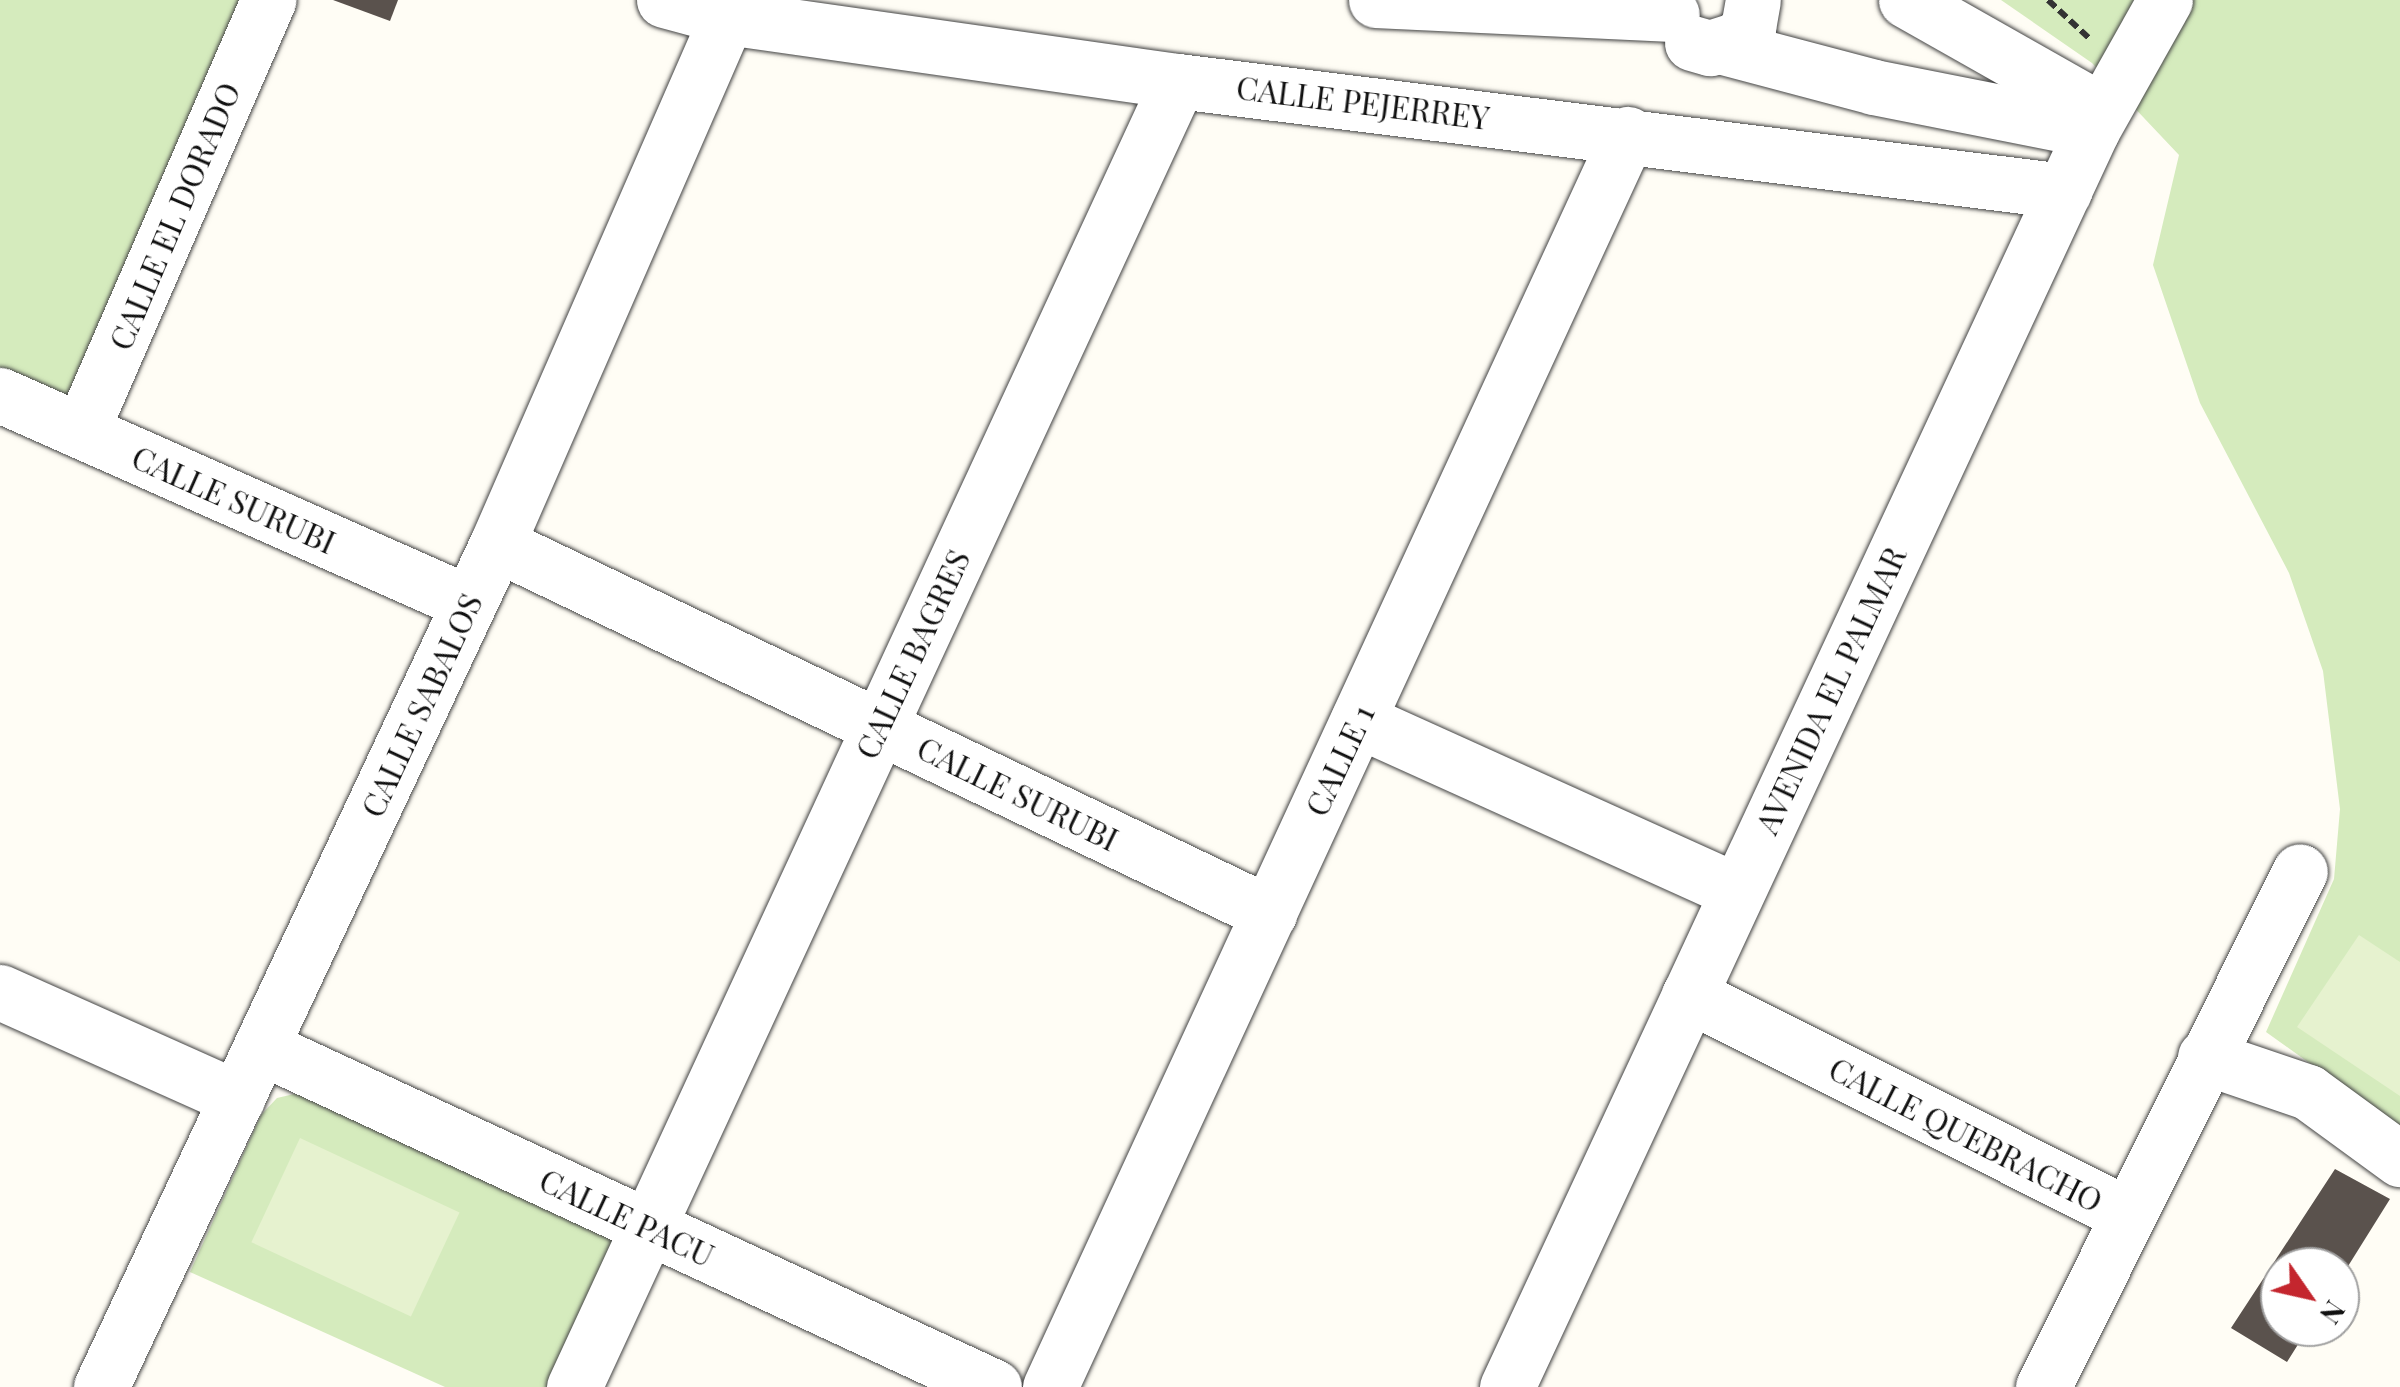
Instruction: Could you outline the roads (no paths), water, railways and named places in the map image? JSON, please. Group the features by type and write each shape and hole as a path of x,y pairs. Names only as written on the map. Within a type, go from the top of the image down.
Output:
{"street":[{"name":"CALLE EL DORADO","path":"80,431 268,0"},
{"name":"CALLE PEJERREY","path":"664,0 727,17 1178,81 2064,191"},
{"path":"1376,0 1672,7 1676,27 1696,45 1723,47 1874,87 2106,103"},
{"path":"1723,47 1748,28 1753,0"},
{"path":"1906,0 2106,103"},
{"name":"AVENIDA EL PALMAR","path":"1507,1387 2064,191 2106,103 2165,0"},
{"name":"CALLE SABALOS","path":"101,1387 497,544 727,17"},
{"name":"CALLE BAGRES","path":"574,1387 1178,81"},
{"name":"CALLE 1","path":"1050,1387 1628,134"},
{"name":"CALLE SURUBI","path":"0,395 469,604"},
{"name":"CALLE SURUBI","path":"497,544 1269,913"},
{"path":"1358,720 1736,890"},
{"path":"2125,1213 2300,870"},
{"path":"0,992 237,1098"},
{"name":"CALLE QUEBRACHO","path":"1689,995 2125,1213 2043,1387"},
{"name":"CALLE PACU","path":"261,1047 994,1387"},
{"path":"2205,1057 2308,1092 2400,1159"}]}
